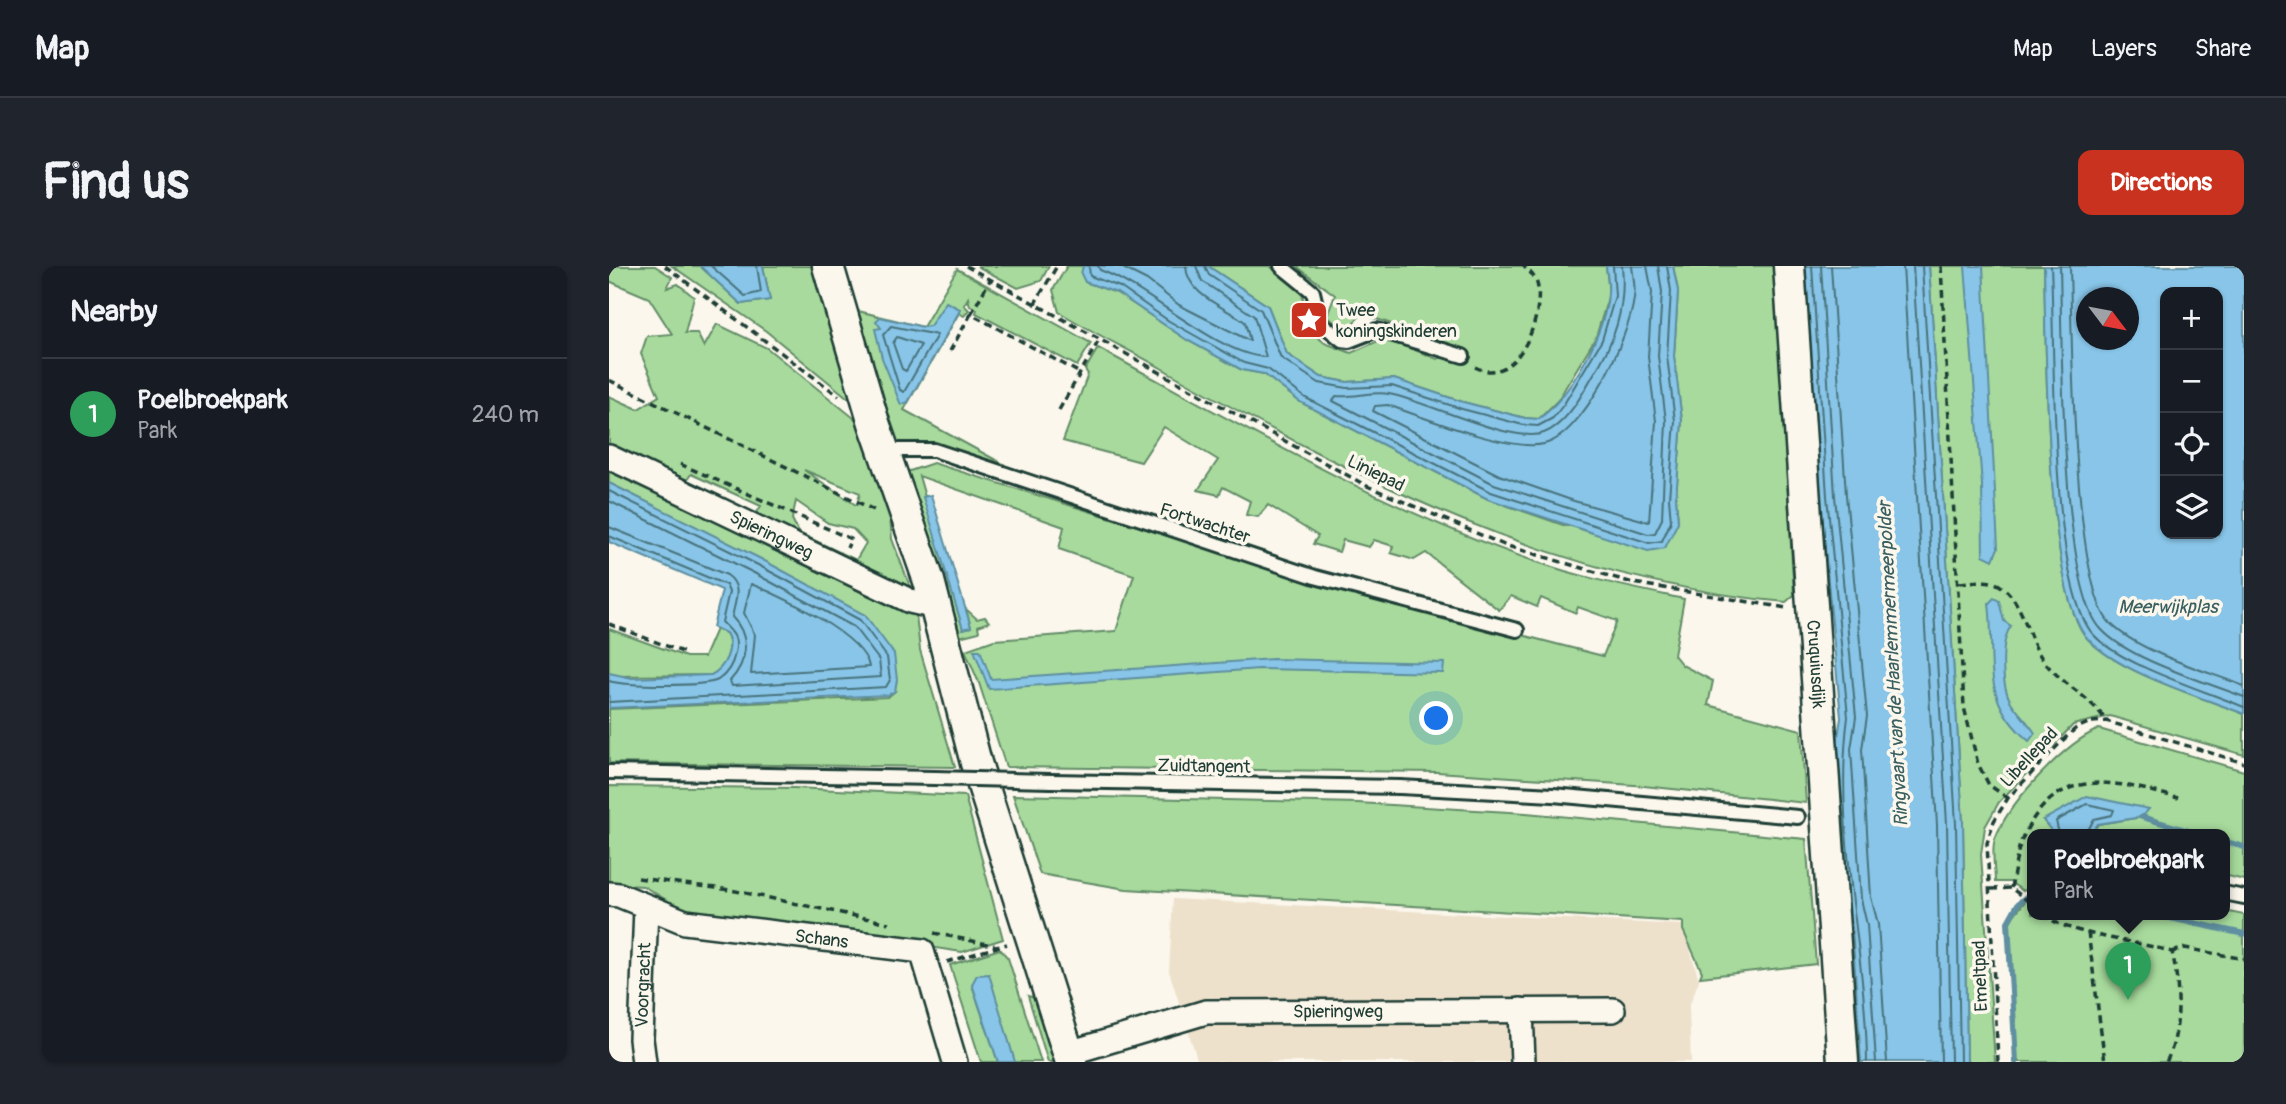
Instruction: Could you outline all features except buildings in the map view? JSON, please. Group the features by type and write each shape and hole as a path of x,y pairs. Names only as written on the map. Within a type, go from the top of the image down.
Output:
{"street":[{"name":"Spieringweg","path":"828,266 884,450 912,528 936,607 976,763 1070,1058 1206,1012 1613,1010"},
{"name":"Cruquiusdijk","path":"1789,266 1810,608 1843,1062"},
{"name":"Spieringweg","path":"609,457 910,601 936,607"},
{"name":"Schans","path":"609,894 685,922 922,951 927,968"},
{"name":"Voorgracht","path":"644,1062 641,1039 646,907"},
{"path":"927,968 955,1062"},
{"path":"1521,1010 1523,1062"}],"lane":[{"path":"1281,266 1313,292 1320,322 1342,340 1349,341 1377,330 1463,356"},
{"name":"Fortwachter","path":"884,450 934,450 1315,577 1517,631"},
{"name":"Zuidtangent","path":"609,772 1400,788 1553,795 1798,817"}],"path":[{"path":"665,266 845,400"},
{"name":"Liniepad","path":"966,266 1098,341 1367,486 1504,545 1633,583 1772,606 1810,608"},
{"path":"1034,305 1057,266"},
{"path":"1463,356 1473,366 1489,372 1503,368 1522,352 1535,316 1538,287 1534,277 1523,266"},
{"path":"1941,266 1960,583 1964,707 1978,764 1989,785 2008,798"},
{"path":"950,351 990,280"},
{"path":"971,314 1080,373"},
{"path":"1059,410 1098,341"},
{"path":"609,380 912,528"},
{"path":"680,464 851,539 840,566"},
{"path":"1960,583 1986,582 2000,585 2011,596 2049,668 2064,684 2099,709 2106,721 2244,763"},
{"path":"609,624 685,653"},
{"name":"Libellepad","path":"1990,889 1987,843 2008,798 2074,729 2090,722 2106,721"},
{"path":"2028,829 2041,808 2080,782 2122,783 2178,798"},
{"path":"2011,888 2023,837 2027,831"},
{"path":"635,878 731,890 896,925"},
{"path":"1990,889 2011,888 2027,900"},
{"name":"Emeltpad","path":"1990,889 1998,1062"},
{"path":"2050,920 2172,953 2185,947 2244,959"},
{"path":"927,968 997,946 932,932"},
{"path":"2088,932 2105,1062"},
{"path":"2166,1062 2173,1049 2177,1031 2172,953"}],"shaded area":[{"path":"1173,899 1683,925 1699,980 1689,1007 1691,1062 1198,1062 1169,971"}],"green space":[{"path":"609,266 655,266 672,277 667,288 678,284 694,297 685,333 697,333 704,347 717,324 767,348 859,422 889,506 892,539 914,597 920,650 955,767 609,763 609,709 888,697 895,691 653,505 609,483 609,396 638,409 659,396 641,354 647,336 672,334 649,298 609,281","holes":["804,470 860,493 857,505 856,505","691,474 761,506 748,527 677,495","796,501 828,523 853,529 866,543 856,560 799,533 792,519"]},
{"path":"672,266 700,266 741,304 770,300 763,266 815,266 853,402 766,331"},
{"path":"977,266 1049,266 1041,281 1018,288"},
{"path":"1067,266 1083,266 1085,282 1117,293 1187,340 1242,370 1264,374 1300,402 1488,499 1566,526 1678,521 1676,498 1682,421 1674,356 1678,291 1673,266 1774,266 1794,595 1786,602 1701,591 1619,573 1539,549 1461,520 1385,486 1310,449 1059,312 1053,290"},
{"path":"1208,266 1270,266 1302,293 1307,321 1314,334 1325,343 1351,353 1385,338 1437,359 1465,349 1362,314 1347,329 1339,327 1327,316 1335,295 1296,266 1606,266 1609,294 1596,337 1558,400 1539,419 1463,402 1394,379 1347,382 1321,377 1287,354 1268,306"},
{"path":"1929,266 2044,266 2047,403 2055,518 2073,611 2087,638 2119,662 2139,673 2244,714 2244,755 2110,716 2073,725 1999,802 1985,827 1981,854 1995,1062 1967,1062 1963,823"},
{"path":"957,269 1091,343 1077,366 976,313 977,309 970,306 968,298 964,305 969,310 964,316 959,313 904,410 1005,465 934,442 890,442 854,310 923,327"},
{"path":"1098,348 1366,491 1477,540 1552,567 1684,599 1674,655 1682,665 1713,681 1708,705 1801,730 1806,803 1634,785 1437,772 1006,767 979,683 965,650 994,640 1116,631 1134,575 1059,549 1064,527 919,476 963,629 971,627 966,609 977,619 985,617 989,622 978,626 979,632 955,638 907,472 933,463 1331,586 1603,656 1617,621 1578,607 1576,613 1541,598 1537,607 1511,596 1499,610 1426,553 1414,560 1391,553 1393,546 1374,540 1369,547 1343,540 1339,552 1313,544 1318,536 1268,505 1258,517 1246,515 1250,501 1223,487 1219,495 1198,490 1218,460 1164,427 1141,462 1063,441 1088,374 1085,370"},
{"path":"609,629 686,657 704,657 716,629 726,633 729,650 725,662 712,675 616,676 609,673"},
{"path":"2099,729 2244,771 2244,880 2230,876 2230,829 2094,829 2098,824 2142,817 2043,820 2050,829 2027,829 2027,889 2023,891 2010,882 1995,882 1994,844 2002,825 2039,776 2085,736"},
{"path":"609,786 794,788 965,796 1003,939 962,952 683,910 643,886 609,884"},
{"path":"1013,795 1358,803 1526,813 1806,839 1816,964 1700,977 1702,972 1683,930 1683,922 1126,889 1040,874"},
{"path":"2027,899 2027,920 2230,920 2230,912 2244,915 2244,1062 2016,1062 2008,922"},
{"path":"1000,949 1008,958 1041,1062 1015,1062 972,985 998,1062 981,1062 950,965"},
{"path":"1028,996 1038,999 1060,1062 1048,1062"}],"water":[{"path":"700,266 763,266 770,300 741,304"},
{"path":"1083,266 1208,266 1268,306 1287,354 1321,377 1347,382 1394,379 1463,402 1538,419 1550,410 1574,380 1594,344 1606,308 1606,266 1673,266 1678,291 1674,356 1682,421 1676,498 1678,522 1665,548 1648,551 1488,499 1300,402 1264,374 1242,370 1187,340 1117,293 1085,282 1081,274"},
{"name":"Ringvaart van de Haarlemmermeerpolder","path":"1805,266 1929,266 1963,823 1967,1062 1861,1062 1852,927 1845,902 1836,748 1841,718 1820,497"},
{"path":"1965,266 1983,266 1998,548 1993,560 1983,555 1982,485"},
{"name":"Meerwijkplas","path":"2044,266 2244,266 2244,714 2139,673 2101,651 2087,638 2073,611 2063,570 2055,519 2047,403"},
{"path":"946,302 960,309 959,312 908,402 901,405 882,358 875,329 881,328 876,321 880,317 923,327 930,326"},
{"path":"609,483 761,559 865,615 894,654 897,680 895,691 888,695 609,708 609,673 632,678 711,675 721,667 727,657 729,639 726,633 713,627 722,590 609,542"},
{"path":"931,495 971,627 963,629 923,497"},
{"path":"1994,598 1999,601 2004,621 2011,626 2005,642 2005,685 2011,702 2035,733 2029,741 2013,725 1996,694 1989,603"},
{"path":"974,650 980,650 991,679 1273,659 1444,663 1443,673 1259,669 989,689"},
{"path":"2087,796 2149,809 2142,817 2098,824 2094,829 2050,829 2043,820"},
{"path":"989,974 1015,1062 998,1062 972,984 977,975"}],"waterway":[{"path":"2142,817 2182,829"},
{"path":"2230,843 2244,847"},
{"path":"2016,1062 2008,922 2018,904 2027,896"},
{"path":"2180,920 2244,934"}],"place":[{"name":"Twee koningskinderen","path":"1309,320"},
{"name":"Poelbroekpark","path":"2128,1000"}]}
